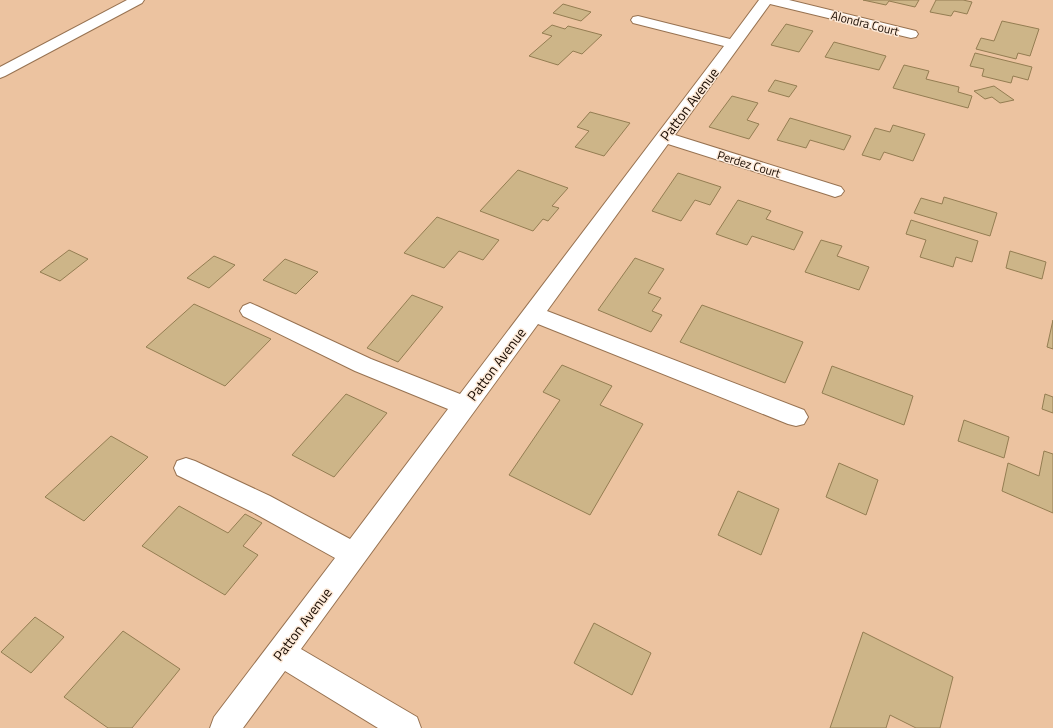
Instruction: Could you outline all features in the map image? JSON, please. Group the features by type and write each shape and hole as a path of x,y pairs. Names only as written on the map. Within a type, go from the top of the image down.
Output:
{"street":[{"path":"0,72 137,0"},
{"name":"Patton Avenue","path":"225,728 766,0"},
{"name":"Alondra Court","path":"772,0 911,34"},
{"path":"638,20 733,44"},
{"name":"Perdez Court","path":"664,137 835,190"},
{"path":"250,311 363,365 465,406"},
{"path":"534,314 796,417"},
{"path":"186,468 261,504 354,555"},
{"path":"281,653 406,728"}],"building":[{"path":"863,0 919,0 915,7 889,1 886,5"},
{"path":"936,0 963,0 972,2 967,14 954,11 951,16 930,12"},
{"path":"563,4 591,12 581,21 553,13"},
{"path":"1002,21 1039,29 1030,56 1018,53 1016,59 976,49 981,38 994,41"},
{"path":"786,24 813,31 799,52 771,45"},
{"path":"552,25 565,29 568,26 602,35 582,54 573,51 558,65 529,56 552,36 542,33"},
{"path":"834,42 886,56 879,70 825,57"},
{"path":"975,53 1032,67 1028,80 1013,76 1011,83 982,76 984,69 970,66"},
{"path":"904,65 929,71 926,79 959,87 958,92 972,96 968,108 893,88"},
{"path":"775,80 797,86 789,97 768,91"},
{"path":"994,86 1014,100 1000,103 992,97 985,99 974,91"},
{"path":"732,96 758,103 747,120 759,124 749,139 709,127"},
{"path":"590,112 630,123 604,156 575,147 589,131 577,127"},
{"path":"790,118 851,136 844,150 810,140 806,148 777,140"},
{"path":"893,125 925,134 913,161 884,152 880,160 862,155 875,128 890,132"},
{"path":"518,170 568,188 552,206 559,208 548,221 543,219 533,231 480,211"},
{"path":"678,173 721,187 710,205 695,200 681,221 652,211"},
{"path":"944,197 997,213 990,236 914,213 921,198 942,204"},
{"path":"738,200 771,211 766,219 803,232 794,250 752,236 747,245 716,234"},
{"path":"437,217 499,240 483,260 459,251 444,268 404,253"},
{"path":"911,220 978,241 972,262 956,257 953,267 920,257 926,240 906,234"},
{"path":"821,240 842,246 837,256 869,267 859,290 805,272"},
{"path":"69,250 88,259 60,281 40,272"},
{"path":"1010,251 1046,262 1042,279 1006,268"},
{"path":"214,256 235,265 209,288 187,278"},
{"path":"635,258 664,269 648,293 661,298 652,311 662,315 651,332 598,310"},
{"path":"285,259 318,272 296,294 263,280"},
{"path":"412,295 443,307 398,362 367,348"},
{"path":"194,304 271,339 225,386 146,347"},
{"path":"702,305 803,342 785,383 680,342"},
{"path":"1053,320 1053,349 1047,347"},
{"path":"562,365 612,386 600,405 643,424 590,515 509,475 560,400 543,392"},
{"path":"832,366 913,396 904,425 822,393"},
{"path":"346,394 387,413 334,477 292,455"},
{"path":"1045,394 1053,397 1053,413 1042,409"},
{"path":"964,420 1009,437 1004,458 958,441"},
{"path":"111,436 148,457 84,521 45,497"},
{"path":"1044,451 1053,454 1053,513 1002,491 1008,463 1039,476"},
{"path":"839,463 878,480 866,515 826,497"},
{"path":"738,491 779,509 761,555 718,535"},
{"path":"179,506 228,533 245,514 262,523 243,546 258,555 225,595 142,546"},
{"path":"35,617 64,637 31,673 1,652"},
{"path":"594,623 651,653 632,695 574,663"},
{"path":"123,631 180,669 132,728 108,728 64,697"},
{"path":"863,632 953,677 940,728 916,728 890,715 886,728 830,728"}]}
